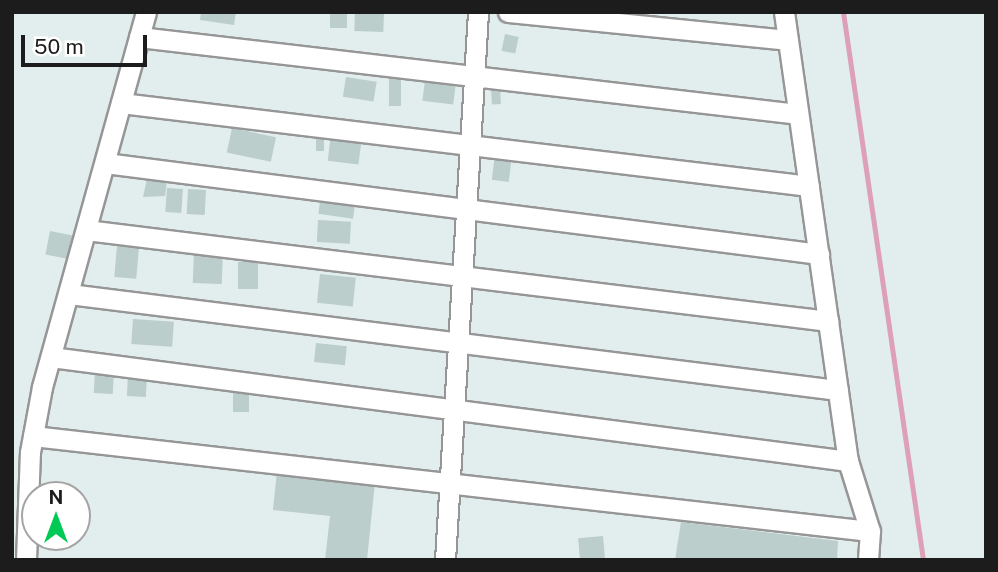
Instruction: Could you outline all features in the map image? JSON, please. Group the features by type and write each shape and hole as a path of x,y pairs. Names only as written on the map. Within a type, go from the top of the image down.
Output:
{"street":[{"path":"26,560 33,436 51,357 146,12"},
{"path":"444,560 461,278 462,210 470,148 478,12"},
{"path":"508,12 788,40"},
{"path":"784,12 848,461 870,531 868,560"},
{"path":"139,37 475,79 798,114"},
{"path":"121,103 470,148 809,186"},
{"path":"104,163 819,254"},
{"path":"86,230 828,321"},
{"path":"69,294 455,346 838,390"},
{"path":"51,357 848,461"},
{"path":"33,436 870,531"}],"building":[{"path":"201,12 236,12 234,25 200,20"},
{"path":"330,12 347,12 347,28 330,28"},
{"path":"355,12 384,13 383,32 354,31"},
{"path":"505,34 519,37 515,54 501,51"},
{"path":"389,76 401,76 401,106 389,106"},
{"path":"346,77 377,82 373,102 343,97"},
{"path":"425,80 456,84 453,105 422,101"},
{"path":"491,87 500,87 501,104 492,104"},
{"path":"232,128 276,137 271,162 227,152"},
{"path":"331,134 362,138 358,165 328,161"},
{"path":"316,135 324,135 324,151 316,151"},
{"path":"495,154 512,156 509,182 492,180"},
{"path":"147,179 167,181 165,196 143,197"},
{"path":"167,188 183,189 181,213 165,212"},
{"path":"188,189 206,190 205,215 187,214"},
{"path":"321,195 356,200 353,219 318,214"},
{"path":"318,220 351,222 350,244 317,242"},
{"path":"50,231 76,236 71,260 45,255"},
{"path":"117,246 139,248 136,279 114,277"},
{"path":"194,249 223,250 222,284 193,283"},
{"path":"238,262 258,262 258,289 238,289"},
{"path":"320,274 356,278 353,307 317,303"},
{"path":"133,319 174,322 172,347 131,344"},
{"path":"316,343 347,346 345,365 314,362"},
{"path":"95,370 114,371 113,394 94,393"},
{"path":"128,374 147,375 146,397 127,396"},
{"path":"233,385 249,385 249,412 233,412"},
{"path":"277,471 375,482 367,560 325,560 330,516 273,510"},
{"path":"681,522 838,541 837,560 675,560"},
{"path":"603,536 605,560 580,560 578,538"}],"waterway":[{"path":"843,12 923,560"}]}
